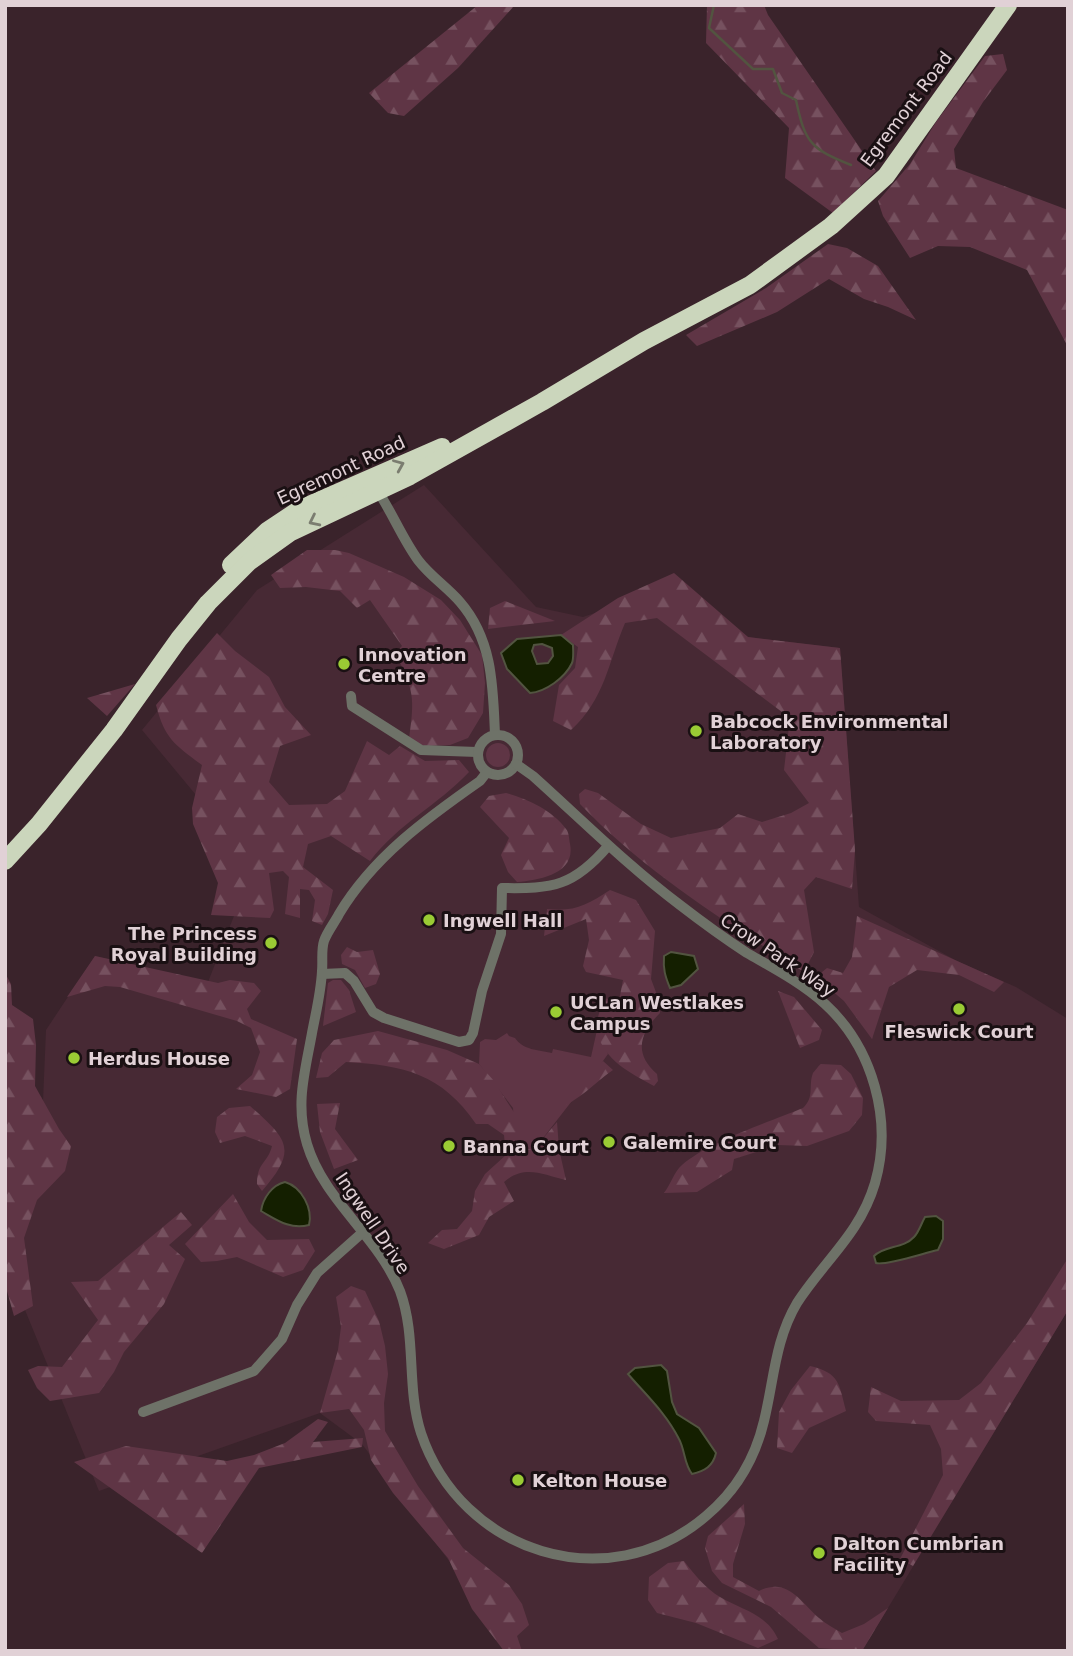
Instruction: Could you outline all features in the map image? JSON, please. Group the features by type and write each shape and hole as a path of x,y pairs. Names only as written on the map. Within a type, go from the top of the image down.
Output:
{"highway":[{"name":"Egremont Road","path":"5,861 39,824 114,730 204,597 237,557 267,531 300,509 373,485 505,421 644,341 750,285 831,226 886,176 1008,5"}],"street":[{"path":"373,485 419,562 458,600 480,634 491,672 495,735"},
{"path":"351,696 352,706 421,750 477,752"},
{"path":"495,735 507,737 515,746 516,764 503,774 495,775 481,766 477,752 484,740 495,735"},
{"name":"Crow Park Way","path":"516,764 551,792 608,846 687,911 824,1003 855,1040 867,1065 877,1096 882,1136 875,1184 855,1229 805,1292 787,1323 776,1357 763,1425 747,1468"},
{"name":"Ingwell Drive","path":"487,772 405,836 350,897 323,943 322,974 299,1104 307,1145 326,1186 389,1269 405,1306 411,1338 417,1417 428,1450 452,1492 494,1530 523,1545 554,1555 594,1558 630,1554 659,1545 693,1527 723,1499 747,1468"},
{"path":"322,974 345,973 354,981 373,1012 384,1018 459,1042 469,1040 501,933 502,888 543,888 571,880 591,866 608,846"},
{"path":"143,1412 254,1371 282,1339 297,1305 317,1273 363,1232"}],"shaded area":[{"path":"424,485 536,607 583,617 679,584 748,637 840,648 859,907 957,961 1016,987 1068,1019 1068,1310 862,1651 516,1651 362,1444 320,1413 99,1491 5,1261 42,1125 46,1030 95,956 208,982 254,865 142,730 257,590"},
{"path":"561,635 573,645 572,663 565,674 554,683 530,693 507,669 501,653 517,639","holes":["542,644 552,648 553,656 548,663 537,664 532,651 534,645"]},
{"path":"671,952 694,956 698,969 681,985 670,988 664,956"},
{"path":"285,1182 305,1199 309,1225 290,1225 261,1211 269,1193"},
{"path":"936,1216 943,1221 943,1239 938,1250 896,1261 876,1263 874,1256 910,1241 925,1217"},
{"path":"661,1365 667,1371 672,1402 677,1414 699,1428 716,1453 711,1465 697,1473 692,1474 689,1470 681,1443 668,1421 628,1374 635,1368"}],"green space":[{"path":"478,5 515,5 458,68 404,116 388,113 369,93"},
{"path":"707,5 764,5 768,15 876,171 833,213 785,178 789,128 706,43"},
{"path":"1003,54 1007,70 983,102 954,149 956,168 1068,210 1068,347 1027,270 970,247 938,246 910,258 883,216 878,201 910,164 936,122 985,56"},
{"path":"828,244 847,248 878,266 916,320 864,299 829,279 777,312 697,346 686,335 766,288"},
{"path":"307,550 349,553 404,577 441,600 460,620 482,655 485,683 483,713 468,738 450,745 424,746 409,739 411,694 395,653 402,646 370,600 357,608 340,591 306,587 280,588 271,575"},
{"path":"674,573 748,637 840,648 855,850 852,889 816,877 804,890 814,952 804,972 715,915 658,873 580,804 579,794 585,789 598,793 641,824 671,838 720,828 738,814 762,822 791,813 809,803 784,770 790,718 657,618 625,623 599,693 571,730 553,721 559,685 575,668 578,647 561,635 618,598"},
{"path":"505,601 555,621 488,629 490,608"},
{"path":"217,633 235,651 269,677 285,707 311,735 280,746 269,782 289,805 327,804 345,791 367,741 389,755 400,746 425,761 459,760 469,772 405,825 370,861 331,836 308,844 303,867 333,890 328,914 322,925 312,921 315,900 309,890 300,889 300,918 285,914 289,877 283,871 269,873 274,910 270,918 211,915 218,883 193,824 192,808 202,765 172,740 163,726 156,705"},
{"path":"135,684 107,716 87,698"},
{"path":"498,743 509,750 510,755 503,766 498,767 487,760 486,755 493,744"},
{"path":"506,793 546,811 567,830 570,854 562,869 545,877 517,882 508,872 501,855 509,838 480,807 489,796"},
{"path":"610,890 636,900 655,931 651,979 660,1013 648,1028 642,1043 645,1058 657,1074 658,1081 654,1086 619,1065 600,1042 597,1024 603,998 619,1001 623,980 586,972 583,966 589,940 586,919 544,936 547,909 580,906"},
{"path":"857,916 1004,982 994,992 959,975 917,970 889,987 872,1039 844,1001 816,977 827,968 843,973 852,957"},
{"path":"347,947 357,952 373,950 380,974 376,984 365,988 355,970 342,964 341,955"},
{"path":"95,956 218,983 230,980 254,983 261,991 247,1009 251,1019 297,1039 290,1089 276,1097 236,1089 252,1075 260,1052 251,1028 237,1021 120,987 105,986 67,997"},
{"path":"5,973 11,984 12,1005 33,1019 36,1045 35,1086 71,1146 65,1171 37,1200 24,1238 33,1306 14,1316 5,1284"},
{"path":"341,980 349,990 356,1012 323,1026 328,983"},
{"path":"778,991 794,997 822,1030 819,1040 800,1048"},
{"path":"597,1030 608,1054 533,1151 515,1145 513,1108 479,1064 480,1042 485,1039 496,1040 507,1033 531,1049 552,1053 553,1049 591,1057"},
{"path":"378,1031 447,1050 479,1064 494,1081 515,1114 520,1135 515,1146 533,1150 557,1122 559,1149 566,1180 534,1172 519,1173 504,1182 514,1201 489,1217 479,1235 444,1249 428,1243 442,1230 457,1229 472,1211 475,1191 485,1174 506,1155 504,1135 488,1124 476,1124 450,1094 420,1075 404,1070 346,1062 328,1077 316,1078 322,1053 334,1040"},
{"path":"603,1061 613,1070 579,1097 557,1109 552,1087 580,1080"},
{"path":"821,1064 841,1065 851,1074 863,1098 862,1115 849,1131 807,1146 778,1145 734,1159 732,1170 697,1192 664,1193 679,1168 707,1148 803,1108 809,1100 813,1073"},
{"path":"340,1103 335,1129 358,1160 334,1169 320,1132 317,1104"},
{"path":"250,1106 273,1127 284,1145 281,1165 262,1191 257,1184 257,1177 272,1146 245,1136 220,1143 215,1132 217,1117 229,1108"},
{"path":"233,1194 249,1222 267,1240 309,1239 315,1251 303,1270 283,1277 237,1257 201,1262 185,1244"},
{"path":"181,1212 192,1225 169,1245 185,1259 164,1304 124,1352 99,1393 50,1401 37,1388 28,1370 38,1366 62,1367 98,1320 71,1282 98,1281"},
{"path":"1068,1258 1068,1310 913,1566 900,1559 943,1475 941,1449 930,1425 876,1421 868,1412 871,1387 901,1401 959,1400 981,1383 1027,1323"},
{"path":"351,1286 365,1291 379,1321 385,1346 388,1374 384,1403 385,1431 418,1486 463,1548 509,1585 522,1604 529,1625 517,1636 522,1651 504,1651 472,1609 448,1558 393,1493 371,1460 364,1430 349,1409 320,1413 338,1350 341,1327 336,1297"},
{"path":"810,1366 827,1372 837,1381 846,1411 809,1428 792,1453 777,1448 779,1412 791,1390"},
{"path":"318,1419 328,1422 313,1442 363,1438 362,1447 259,1468 202,1553 74,1462 126,1446 227,1461 254,1455 285,1443"},
{"path":"744,1504 745,1524 733,1564 733,1577 759,1591 777,1587 792,1592 822,1620 842,1633 864,1624 888,1608 862,1651 819,1648 771,1607 722,1583 712,1571 705,1548 708,1536"},
{"path":"684,1561 710,1590 761,1618 778,1639 758,1648 696,1623 657,1613 648,1600 649,1577 668,1563"}],"waterway":[{"path":"714,5 709,28 753,69 773,69 782,93 796,100 803,126 812,143 818,149 851,165"}],"place":[{"name":"Innovation Centre","path":"344,664"},
{"name":"Babcock Environmental Laboratory","path":"696,731"},
{"name":"Ingwell Hall","path":"429,920"},
{"name":"The Princess Royal Building","path":"271,943"},
{"name":"Fleswick Court","path":"959,1009"},
{"name":"UCLan Westlakes Campus","path":"556,1012"},
{"name":"Herdus House","path":"74,1058"},
{"name":"Galemire Court","path":"609,1142"},
{"name":"Banna Court","path":"449,1146"},
{"name":"Kelton House","path":"518,1480"},
{"name":"Dalton Cumbrian Facility","path":"819,1553"}]}
